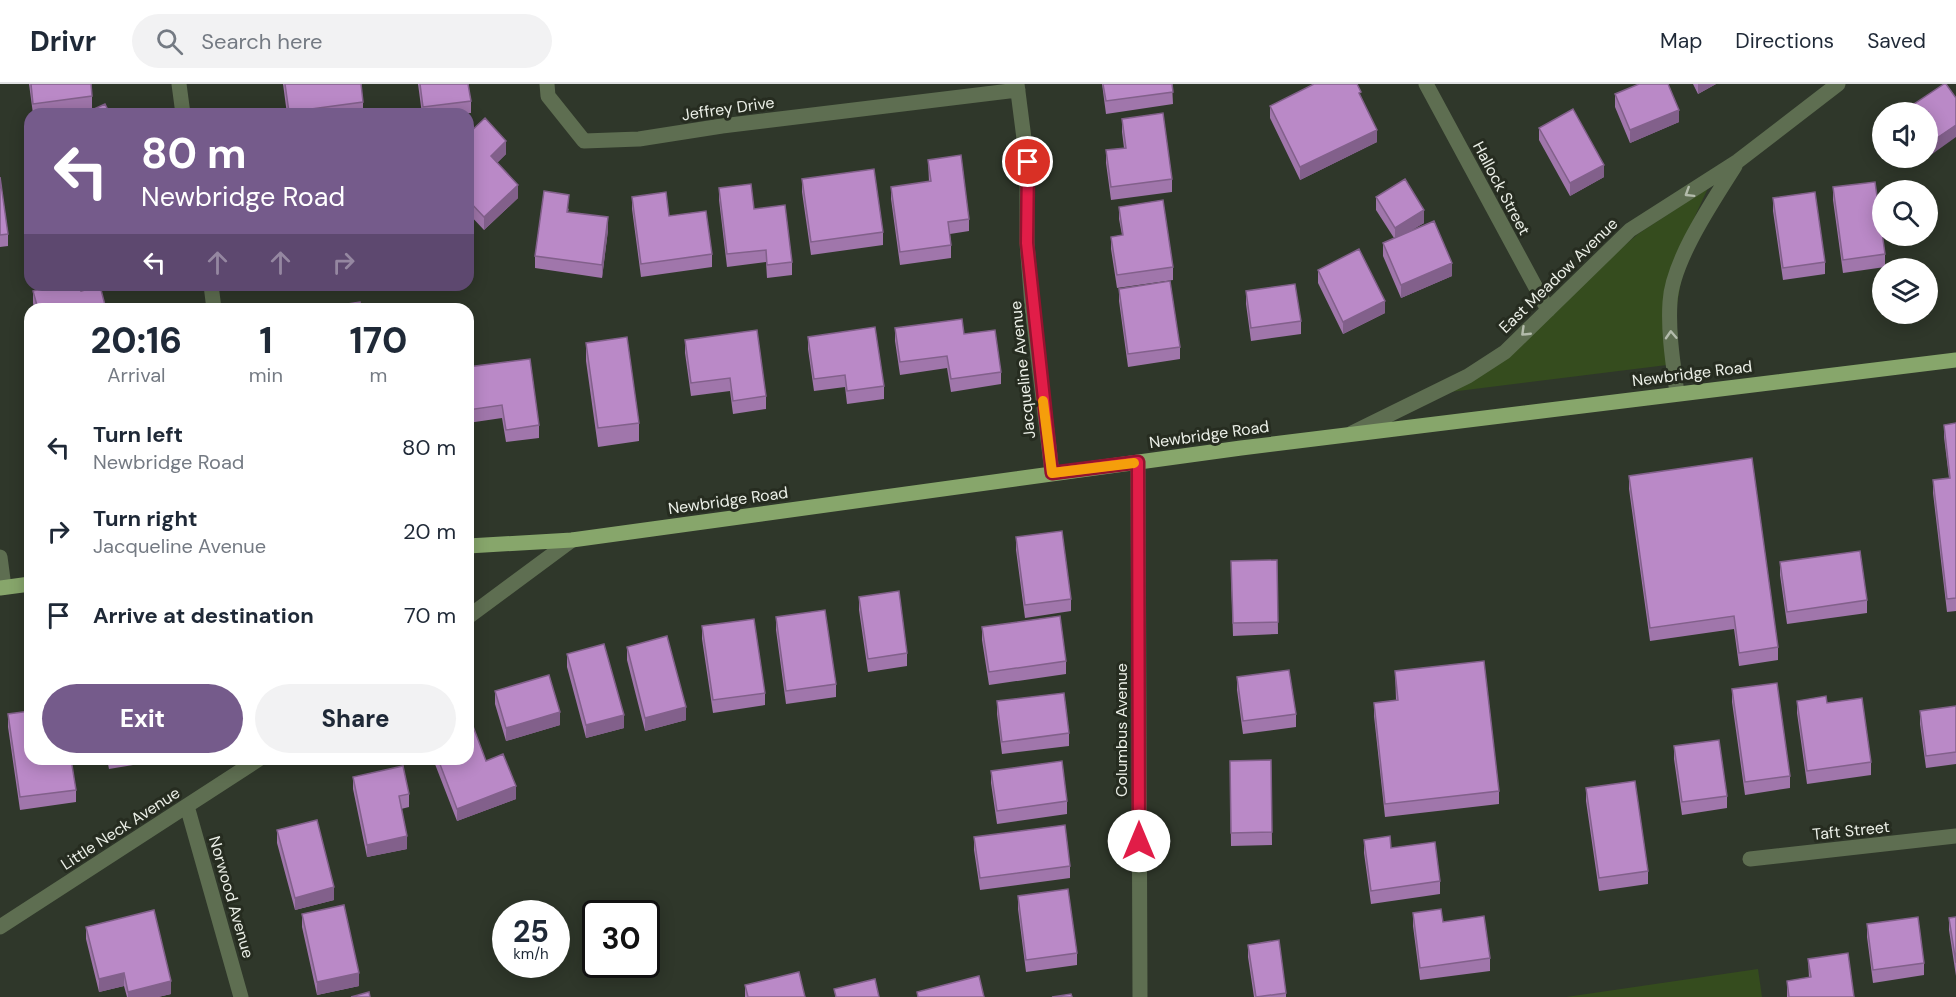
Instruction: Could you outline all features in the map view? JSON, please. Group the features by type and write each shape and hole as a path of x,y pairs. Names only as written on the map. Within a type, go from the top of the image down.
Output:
{"main road":[{"name":"Newbridge Road","path":"474,546 572,540 1052,473 1677,393 1956,360"},
{"path":"2,587 24,585"}],"street":[{"path":"179,84 182,108"},
{"name":"Jeffrey Drive","path":"547,84 548,96 584,141 639,139 1018,87"},
{"name":"Hallock Street","path":"1426,84 1548,310"},
{"name":"East Meadow Avenue","path":"1352,434 1468,376 1505,352 1630,230 1738,161 1838,84"},
{"name":"Jacqueline Avenue","path":"1018,87 1028,162 1027,243 1032,306 1052,473"},
{"path":"1677,393 1670,336 1670,300 1677,271 1706,214 1738,161"},
{"name":"Columbus Avenue","path":"1138,462 1140,997"},
{"path":"474,613 572,540"},
{"path":"0,558 2,587"},
{"name":"Little Neck Avenue","path":"0,927 250,765"},
{"name":"Norwood Avenue","path":"187,806 241,997"},
{"name":"Taft Street","path":"1750,859 1956,836"}],"green space":[{"path":"1708,188 1690,227 1667,365 1450,392 1638,234"},
{"path":"1758,969 1762,997 1566,997"}],"building":[{"path":"31,84 91,84 92,96 33,104"},
{"path":"285,84 361,84 363,102 319,108 288,108"},
{"path":"420,84 468,84 471,101 423,107"},
{"path":"1103,84 1172,84 1173,92 1106,101"},
{"path":"1314,84 1357,84 1377,130 1300,167 1270,106"},
{"path":"1639,84 1668,84 1679,110 1630,130 1615,94"},
{"path":"1946,84 1956,98 1956,125 1938,137 1938,102 1917,102"},
{"path":"1573,109 1604,165 1570,183 1539,128"},
{"path":"1163,113 1172,179 1111,187 1106,150 1126,148 1122,119"},
{"path":"485,118 506,141 491,156 518,185 484,217 474,206 474,128"},
{"path":"961,155 969,219 948,222 951,245 900,252 891,187 931,181 928,160"},
{"path":"874,169 883,232 811,242 802,179"},
{"path":"0,177 8,234 0,235"},
{"path":"1405,179 1424,210 1395,228 1376,197"},
{"path":"1872,182 1872,246 1884,246 1885,254 1843,260 1833,187"},
{"path":"751,184 754,209 785,205 792,262 767,265 766,250 727,254 719,188"},
{"path":"544,191 569,195 567,212 608,217 602,265 535,256"},
{"path":"666,192 669,216 706,211 712,254 641,264 632,197"},
{"path":"1815,192 1825,262 1783,268 1773,198"},
{"path":"1163,200 1173,267 1117,275 1111,237 1123,235 1119,207"},
{"path":"1434,221 1452,263 1401,285 1383,243"},
{"path":"1359,249 1385,301 1343,322 1318,270"},
{"path":"1170,281 1180,347 1128,354 1119,289"},
{"path":"1295,284 1301,321 1251,328 1246,291"},
{"path":"33,291 101,291 104,303 36,303"},
{"path":"962,319 964,334 995,330 1001,372 951,379 947,356 900,362 895,328"},
{"path":"875,327 884,386 847,391 845,375 814,379 808,337"},
{"path":"757,330 766,396 733,401 730,378 691,383 685,340"},
{"path":"627,337 639,423 598,428 586,343"},
{"path":"530,359 539,425 506,430 502,405 474,409 474,366"},
{"path":"1956,423 1956,598 1947,599 1933,480 1950,478 1944,425"},
{"path":"1752,458 1778,647 1739,653 1734,616 1650,628 1629,476"},
{"path":"1062,531 1071,599 1025,605 1016,537"},
{"path":"1860,551 1867,600 1787,612 1780,562"},
{"path":"1277,560 1278,622 1233,623 1231,561"},
{"path":"899,591 907,653 868,659 859,597"},
{"path":"825,610 836,684 786,691 776,617"},
{"path":"1060,616 1066,661 989,672 982,627"},
{"path":"754,619 765,693 713,700 702,626"},
{"path":"667,636 686,707 645,718 627,647"},
{"path":"604,644 624,715 586,725 567,654"},
{"path":"1484,661 1499,791 1385,804 1374,703 1398,700 1395,671"},
{"path":"1289,670 1296,714 1243,721 1237,677"},
{"path":"549,675 560,712 506,728 495,691"},
{"path":"1777,683 1790,776 1745,782 1732,689"},
{"path":"1064,693 1069,733 1002,742 997,701"},
{"path":"1826,696 1827,703 1862,698 1871,762 1807,771 1797,701"},
{"path":"1956,706 1956,752 1926,756 1920,711"},
{"path":"24,712 24,765 72,765 76,790 20,797 8,714"},
{"path":"474,729 486,761 503,754 516,786 457,809 440,765 474,765"},
{"path":"1719,740 1727,796 1682,802 1674,746"},
{"path":"1271,760 1272,832 1231,833 1230,761"},
{"path":"1062,761 1067,801 997,811 991,771"},
{"path":"403,766 409,794 399,796 407,836 367,845 353,777"},
{"path":"1635,781 1648,871 1599,878 1586,788"},
{"path":"317,820 334,887 295,898 277,830"},
{"path":"1065,825 1070,866 980,878 974,837"},
{"path":"1390,836 1391,848 1435,842 1440,881 1371,891 1364,840"},
{"path":"1068,889 1077,953 1026,960 1018,896"},
{"path":"344,905 359,973 317,982 302,914"},
{"path":"1441,909 1443,922 1484,916 1490,958 1420,968 1413,913"},
{"path":"154,910 171,981 128,992 124,973 99,979 86,927"},
{"path":"1918,917 1924,963 1873,970 1867,924"},
{"path":"1956,917 1956,963 1949,918"},
{"path":"1279,940 1286,993 1256,997 1248,945"},
{"path":"1848,953 1854,997 1789,997 1787,981 1811,977 1808,959"},
{"path":"799,972 805,997 748,997 745,985"},
{"path":"979,976 984,997 918,997 917,992"},
{"path":"875,979 879,997 836,997 834,989"},
{"path":"369,992 370,997 351,997"},
{"path":"1071,994 1072,997 1052,997"}],"slow traffic":[{"path":"1043,401 1052,473 1134,463"}],"route":[{"path":"1028,162 1027,243 1032,306 1052,473 1138,462 1139,841"}]}
